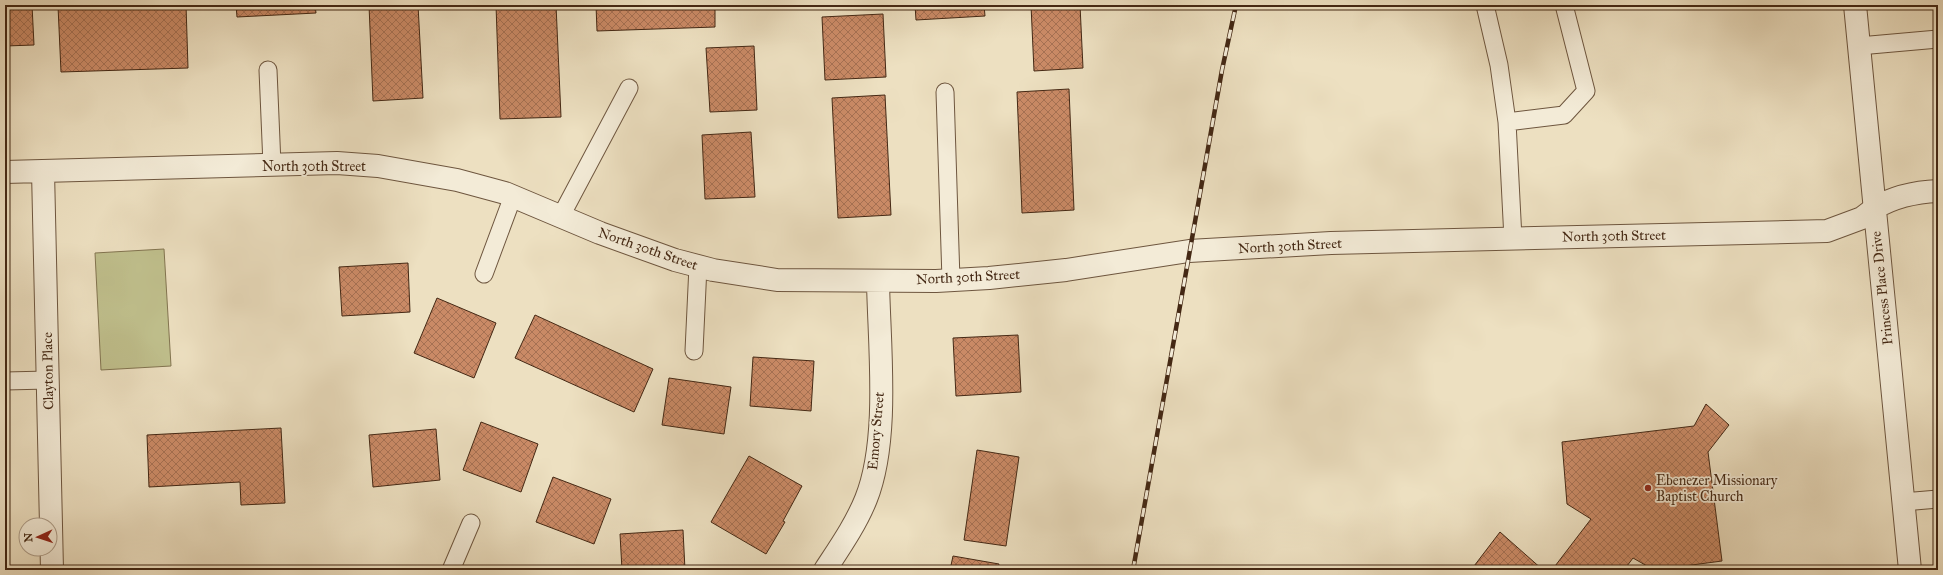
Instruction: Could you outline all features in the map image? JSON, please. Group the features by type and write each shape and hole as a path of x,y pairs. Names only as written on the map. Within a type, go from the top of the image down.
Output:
{"street":[{"name":"Princess Place Drive","path":"1855,5 1910,570"},
{"name":"North 30th Street","path":"5,172 337,163 378,166 457,180 513,196 675,260 698,266 777,280 878,281 989,278 1066,270 1189,251 1331,243 1827,231 1862,218 1888,200 1914,192 1938,191"},
{"name":"Clayton Place","path":"43,171 52,570"},
{"name":"Emory Street","path":"825,570 856,520 866,498 876,467 881,413 878,281"}],"lane":[{"path":"1485,5 1499,65 1507,122 1513,239"},
{"path":"1507,122 1564,115 1586,91 1564,5"},
{"path":"1859,46 1938,39"},
{"path":"268,70 272,165"},
{"path":"561,216 629,88"},
{"path":"944,92 951,280"},
{"path":"484,274 513,196"},
{"path":"694,351 698,266"},
{"path":"5,381 48,380"},
{"path":"1903,502 1938,499"},
{"path":"451,570 471,523"}],"green space":[{"path":"164,249 171,366 101,370 95,253"}],"building":[{"path":"5,5 32,5 34,45 5,46"},
{"path":"186,5 188,68 61,72 58,6"},
{"path":"236,5 315,5 316,13 237,17"},
{"path":"369,5 418,5 423,98 373,101"},
{"path":"496,5 556,5 561,117 500,119"},
{"path":"596,5 715,5 715,27 597,31"},
{"path":"915,5 984,5 985,16 916,20"},
{"path":"1031,5 1080,5 1083,68 1034,71"},
{"path":"883,14 886,77 825,80 822,17"},
{"path":"754,46 757,110 710,112 706,48"},
{"path":"1069,89 1074,210 1022,213 1017,92"},
{"path":"885,95 891,215 838,218 832,98"},
{"path":"751,132 755,197 705,199 702,135"},
{"path":"408,263 410,312 342,316 339,267"},
{"path":"437,298 496,323 474,378 414,353"},
{"path":"535,315 653,369 634,412 515,358"},
{"path":"1018,335 1021,392 956,396 953,338"},
{"path":"753,357 814,361 811,411 750,406"},
{"path":"669,378 731,387 724,434 662,425"},
{"path":"1706,404 1729,425 1708,452 1722,561 1654,570 1633,558 1624,570 1552,570 1591,519 1567,504 1562,442 1694,426"},
{"path":"481,422 538,444 521,492 463,470"},
{"path":"281,428 285,503 241,505 240,482 149,487 147,435"},
{"path":"436,429 440,480 373,487 369,435"},
{"path":"977,450 1019,457 1006,546 964,540"},
{"path":"749,456 802,486 783,521 785,522 766,554 711,522"},
{"path":"553,477 611,499 594,544 536,522"},
{"path":"683,530 685,570 622,570 620,534"},
{"path":"1500,532 1543,570 1471,570"},
{"path":"953,556 999,564 998,570 950,570"}],"railway":[{"path":"1133,570 1222,70 1236,5"}],"place":[{"name":"Ebenezer Missionary Baptist Church","path":"1648,488"}]}
